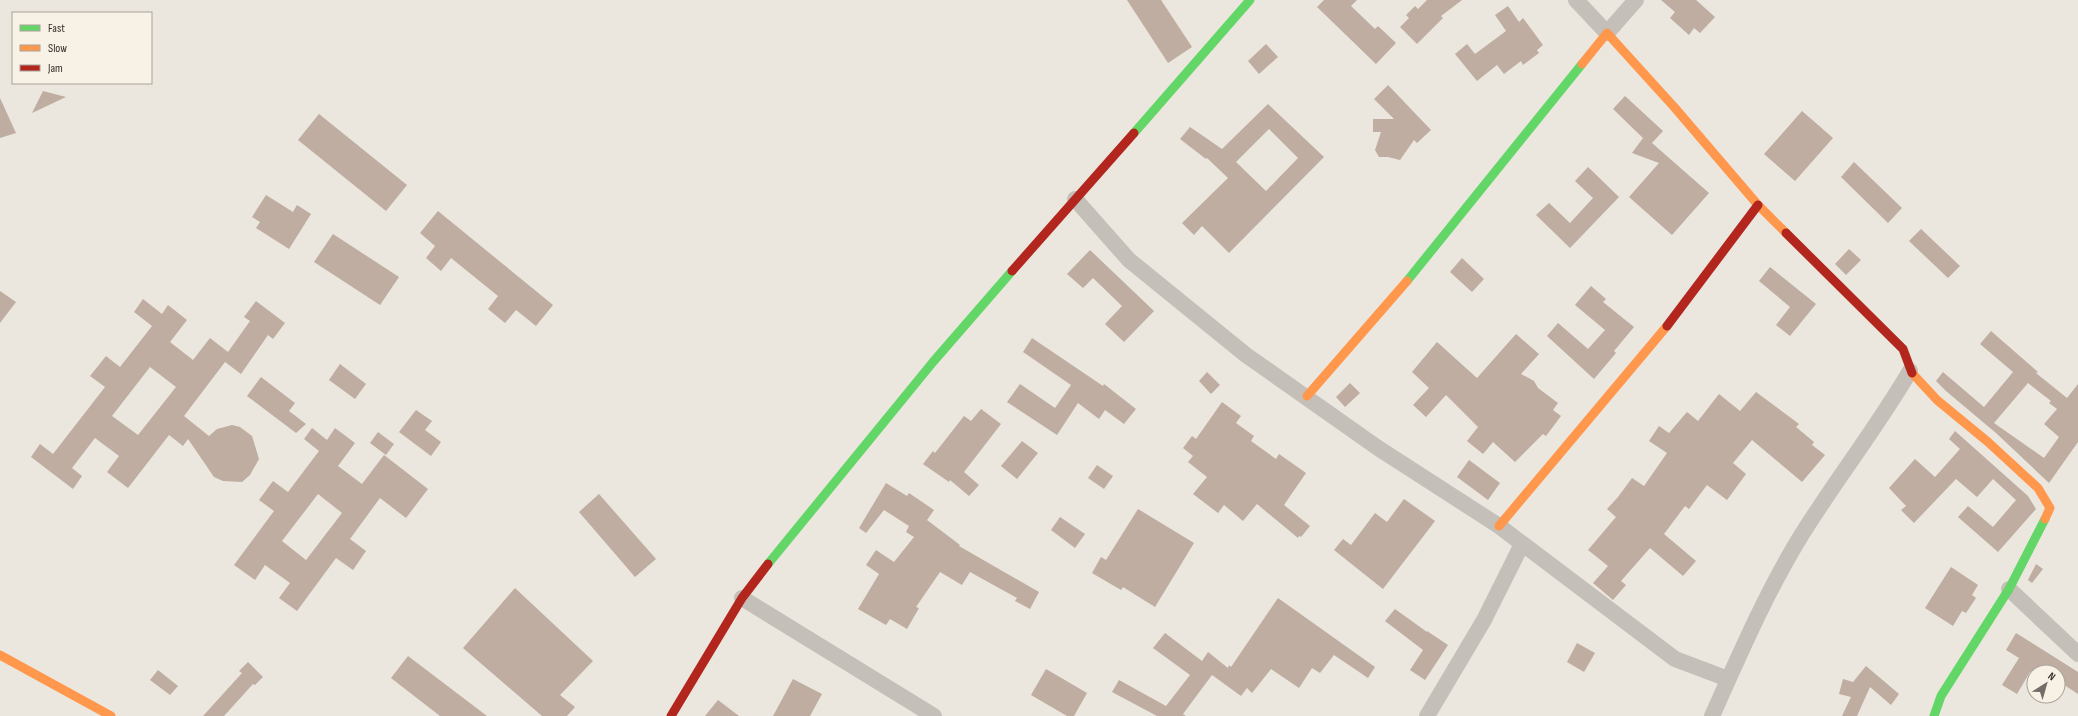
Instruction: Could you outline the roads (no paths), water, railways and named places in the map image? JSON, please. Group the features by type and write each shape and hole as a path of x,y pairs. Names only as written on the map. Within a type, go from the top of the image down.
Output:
{"street":[{"path":"671,716 742,598 773,558 933,362 1250,0"},
{"path":"1576,0 1675,108 1758,206 1903,348 1910,371 1938,400 1988,442 2038,488 2050,508 2009,590 1941,696 1934,716"},
{"path":"1307,396 1398,292 1607,33 1636,0"},
{"path":"1075,199 1129,260 1246,355 1307,396 1378,448 1499,526 1675,659 1728,680"},
{"path":"1499,526 1525,491 1682,308 1758,206"},
{"path":"1712,716 1768,594 1799,539 1844,469 1893,400 1910,371"},
{"path":"1426,716 1484,620 1522,544"},
{"path":"2009,590 2078,654"},
{"path":"742,598 934,716"},
{"path":"0,655 111,716"}]}
